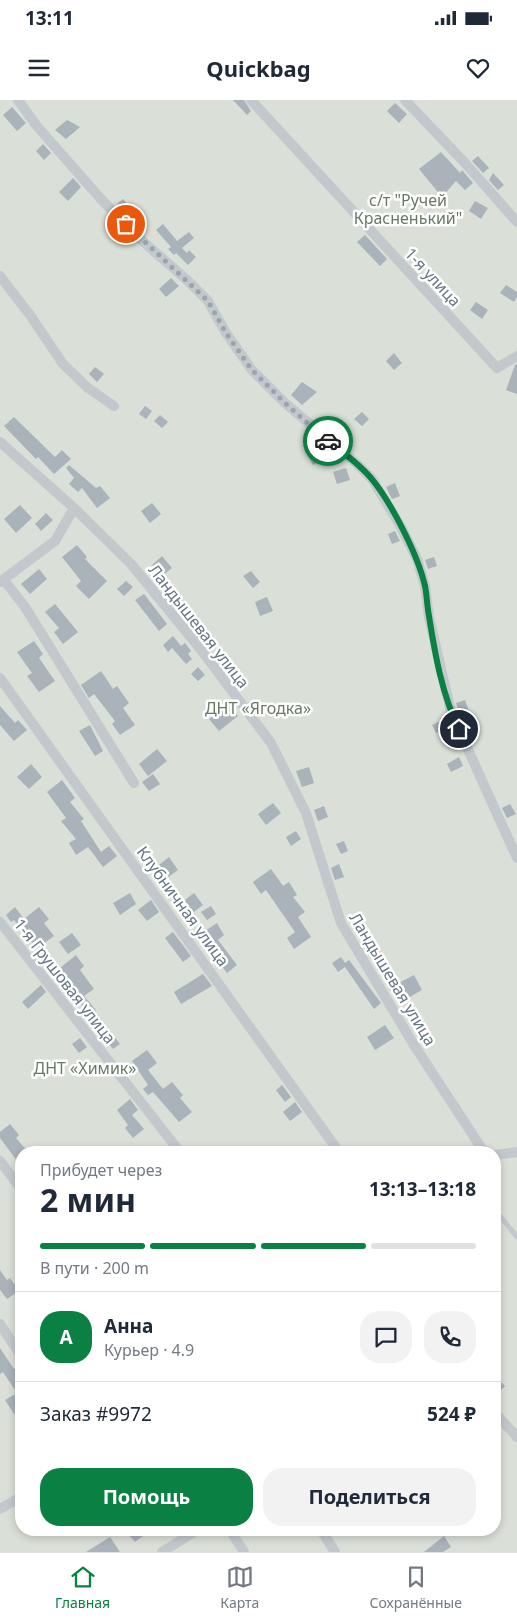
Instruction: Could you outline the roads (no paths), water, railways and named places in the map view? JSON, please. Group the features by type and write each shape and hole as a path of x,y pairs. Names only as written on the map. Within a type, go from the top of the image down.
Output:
{"street":[{"path":"18,100 36,125 100,198 138,237 208,301 226,333 252,370 285,403 372,479 401,527 417,559 425,586 429,617 450,712 517,858"},
{"name":"1-я улица","path":"251,100 496,368 517,356"},
{"path":"405,100 517,222"},
{"path":"0,276 30,315 62,364 88,388 114,406"},
{"name":"Ландышевая улица","path":"0,442 74,508 132,564 202,651 271,743 306,812 341,923 414,1045 480,1146"},
{"path":"74,508 55,541 2,581 25,607 134,783"},
{"name":"Клубничная улица","path":"0,678 335,1146"},
{"name":"1-я Грушовая улица","path":"0,922 175,1146"},
{"path":"501,1154 517,1152"},
{"path":"0,1161 15,1181"},
{"path":"0,1324 15,1347"},
{"path":"501,1420 517,1437"},
{"path":"0,1509 15,1500"},
{"path":"162,1552 187,1536"},
{"path":"234,1536 244,1552"},
{"path":"326,1536 335,1552"}],"lane":[{"path":"501,1217 517,1237"}],"park label":[{"name":"с/т \"Ручей Красненький\"","path":"408,209"},
{"name":"ДНТ «Ягодка»","path":"258,708"},
{"name":"ДНТ «Химик»","path":"85,1068"}]}
